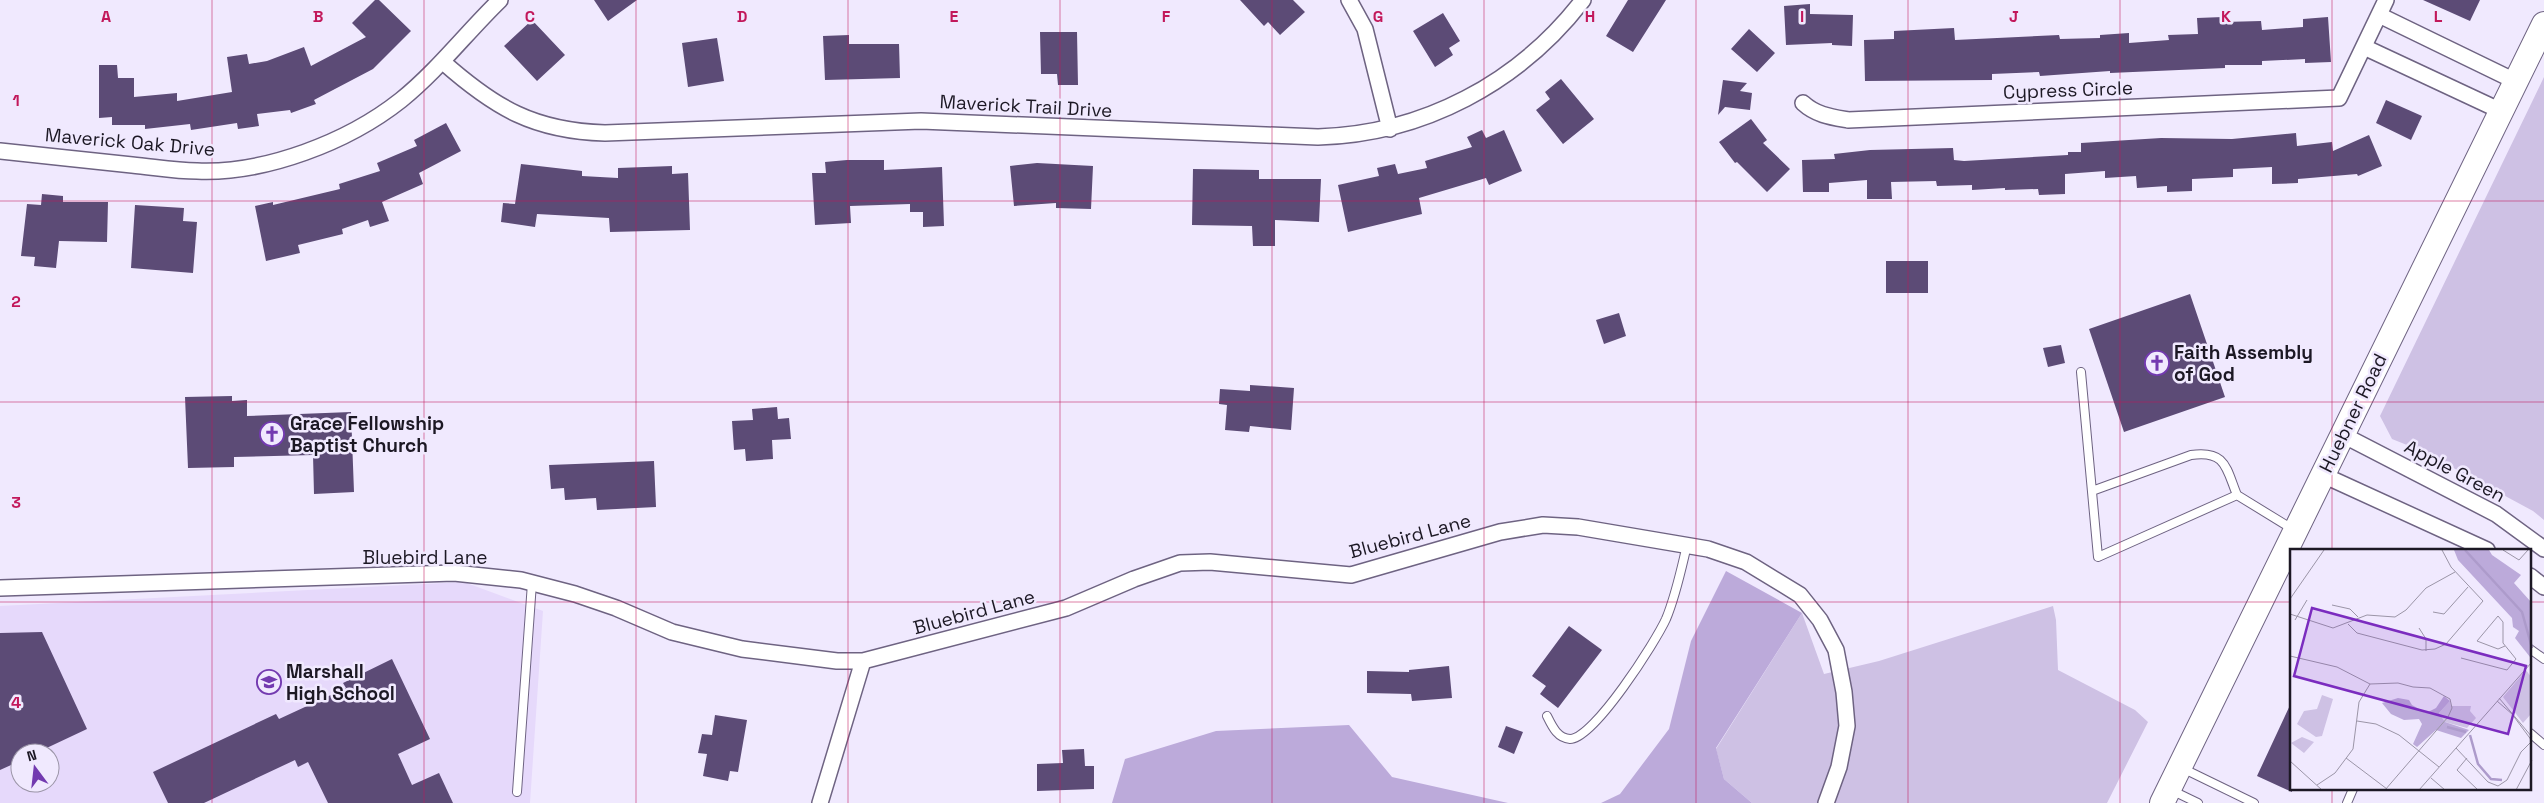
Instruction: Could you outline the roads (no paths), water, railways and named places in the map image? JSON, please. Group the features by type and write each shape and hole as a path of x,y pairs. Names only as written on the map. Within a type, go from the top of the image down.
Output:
{"main road":[{"name":"Huebner Road","path":"2166,796 2544,24"}],"street":[{"name":"Maverick Oak Drive","path":"0,151 197,172 240,168 292,156 333,141 364,125 401,100 443,62 500,0"},
{"path":"1348,0 1365,29 1390,129"},
{"name":"Maverick Trail Drive","path":"443,62 475,90 517,115 574,132 605,133 921,121 1318,137 1347,136 1390,129 1451,106 1486,88 1514,69 1542,45 1569,18 1583,0"},
{"path":"2386,0 2364,47 2500,112"},
{"path":"2379,15 2515,81"},
{"name":"Cypress Circle","path":"1803,103 1810,109 1826,116 1848,120 2339,98 2364,47"},
{"name":"Apple Green","path":"2343,434 2496,514 2544,549"},
{"path":"2323,475 2484,549"},
{"name":"Bluebird Lane","path":"0,588 454,574 532,583 616,608 672,632 724,645 837,661 863,661 1066,608 1134,579 1180,564 1210,562 1351,574 1500,532 1543,525 1578,527 1708,549 1746,562 1800,595 1820,620 1836,650 1844,692 1847,726 1839,767 1826,803"},
{"path":"2532,577 2544,586"},
{"path":"820,803 863,661"}],"lane":[{"path":"2081,372 2098,557 2237,495"},
{"path":"2092,491 2191,455 2216,456 2225,465 2237,495 2296,531"},
{"path":"1547,716 1554,730 1563,737 1572,739 1584,733 1619,694 1644,658 1666,619 1687,546"},
{"path":"517,792 532,583"},
{"path":"2532,650 2544,659"},
{"path":"2532,735 2544,745"},
{"path":"2180,767 2254,803"},
{"path":"2347,803 2353,790"},
{"path":"2166,796 2198,803"}],"place":[{"name":"Faith Assembly of God","path":"2157,363"},
{"name":"Grace Fellowship Baptist Church","path":"272,434"},
{"name":"Marshall High School","path":"269,682"}]}
